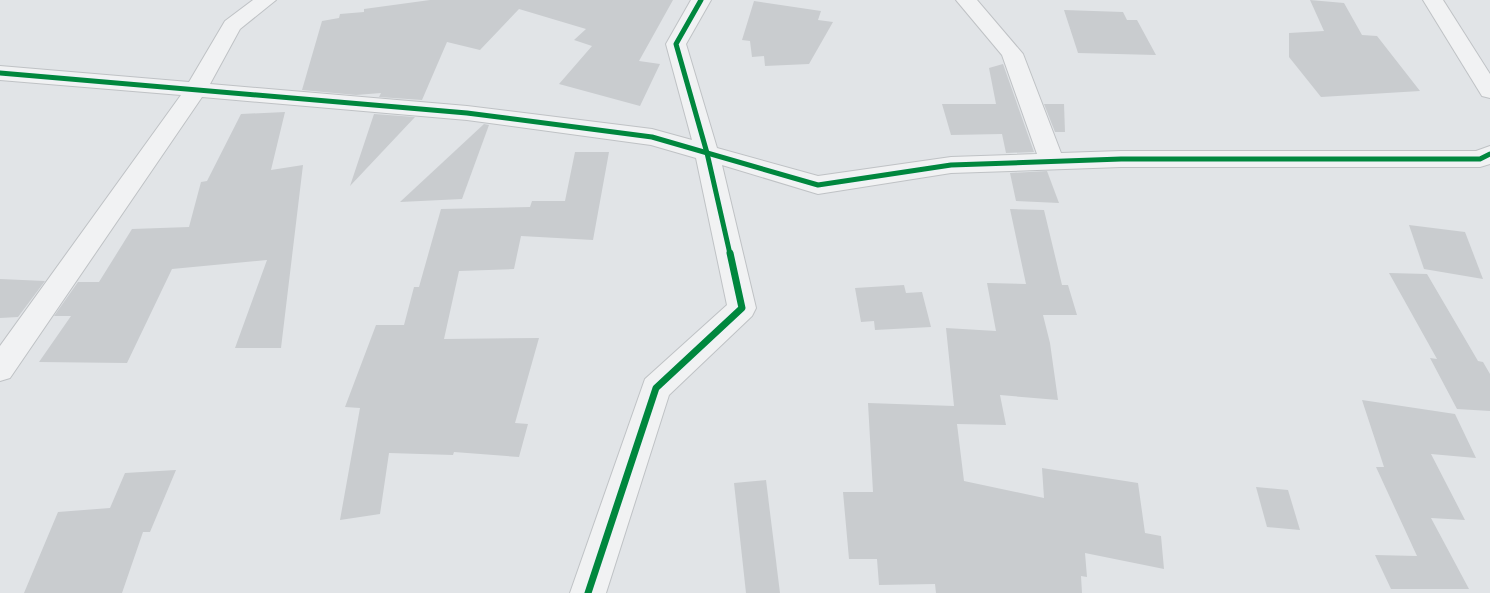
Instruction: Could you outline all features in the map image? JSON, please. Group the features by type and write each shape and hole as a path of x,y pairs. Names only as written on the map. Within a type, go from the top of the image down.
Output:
{"street":[{"path":"0,369 196,90 232,25 266,0"},
{"path":"588,593 656,388 742,308 707,153 676,44 702,0"},
{"path":"966,0 1012,54 1052,161"},
{"path":"1433,0 1490,91"},
{"path":"0,73 467,112 652,137 818,185 950,165 1121,159 1480,160 1490,154"}],"building":[{"path":"430,0 673,0 639,61 660,64 640,106 559,84 592,46 574,40 586,29 519,9 480,50 447,42 422,100 379,97 381,93 356,95 302,90 322,21 339,18 340,14 364,12 364,9"},
{"path":"1310,0 1344,3 1362,35 1377,36 1420,91 1321,97 1289,57 1289,33 1324,31"},
{"path":"754,1 821,11 818,20 833,22 809,64 765,66 764,56 752,57 750,41 742,40"},
{"path":"1064,10 1123,12 1127,20 1137,20 1156,55 1078,53"},
{"path":"1003,64 1034,152 1006,153 1002,134 951,135 942,104 996,104 989,68"},
{"path":"1044,104 1064,104 1065,132 1055,132"},
{"path":"285,112 271,170 303,165 281,348 235,348 267,260 172,269 127,363 39,362 71,316 54,316 78,282 99,282 132,229 189,227 201,182 207,181 241,114"},
{"path":"374,114 415,117 350,186"},
{"path":"484,124 489,125 462,199 400,202"},
{"path":"575,152 609,152 593,240 521,236 514,269 459,271 444,339 539,338 515,423 528,424 519,457 454,452 453,455 389,453 380,514 340,520 360,408 345,407 376,325 404,325 414,287 419,287 441,209 530,207 532,201 565,201"},
{"path":"1047,171 1059,203 1016,201 1010,173"},
{"path":"1010,209 1044,210 1062,285 1068,285 1077,315 1043,315 1050,343 1058,400 1000,395 1006,425 957,424 964,481 1044,498 1042,468 1138,483 1145,533 1161,536 1164,569 1085,553 1087,577 1081,576 1082,593 936,593 935,584 879,585 877,559 849,559 843,492 873,492 868,403 954,406 946,328 996,331 987,283 1026,284"},
{"path":"1409,225 1465,232 1483,279 1424,269"},
{"path":"1389,273 1427,274 1478,361 1483,362 1490,374 1490,411 1457,409 1430,358 1437,359"},
{"path":"0,279 45,281 18,317 0,318"},
{"path":"904,285 906,293 922,292 931,327 875,330 874,321 861,322 855,288"},
{"path":"1362,400 1455,414 1476,458 1431,454 1465,520 1431,518 1469,589 1391,589 1375,555 1417,556 1376,467 1384,467"},
{"path":"176,470 150,532 143,532 122,593 24,593 58,512 110,508 125,473"},
{"path":"766,480 780,593 746,593 734,483"},
{"path":"1256,487 1288,490 1300,530 1267,527"}],"cycle path":[{"path":"588,593 656,388 742,308 707,153 676,44 701,0"},
{"path":"0,73 467,113 652,137 818,185 951,165 1121,159 1480,159 1490,154"}]}
